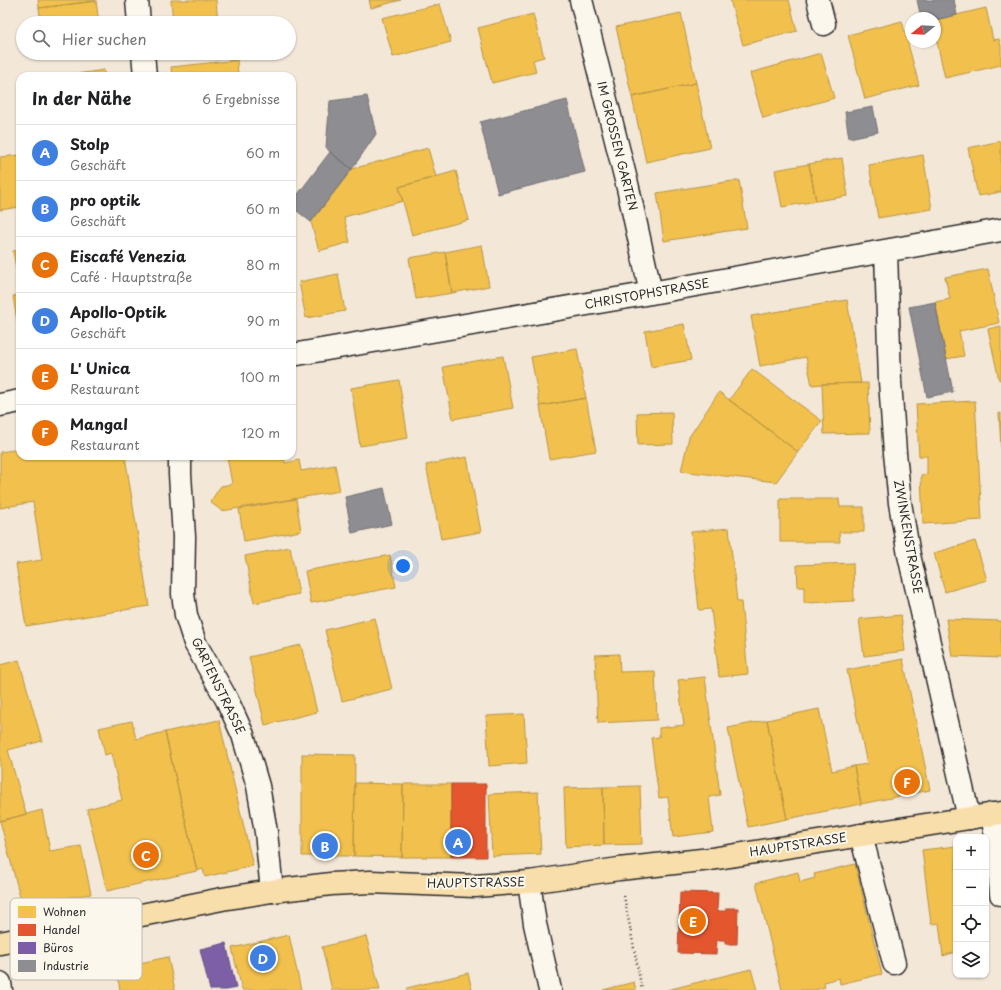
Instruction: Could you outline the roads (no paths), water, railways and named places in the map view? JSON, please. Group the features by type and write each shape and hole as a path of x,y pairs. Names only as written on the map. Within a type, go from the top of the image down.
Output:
{"main road":[{"name":"HAUPTSTRASSE","path":"142,915 222,899 339,883 370,882 475,886 529,882 619,868 711,859 997,813"},
{"name":"HAUPTSTRASSE","path":"0,943 10,941"}],"street":[{"path":"137,0 138,16"},
{"name":"IM GROSSEN GARTEN","path":"581,0 628,188 651,293"},
{"path":"818,0 824,24"},
{"path":"144,60 145,72"},
{"name":"CHRISTOPHSTRASSE","path":"296,354 651,293 1001,230"},
{"name":"ZWINKENSTRASSE","path":"886,251 890,382 900,503 909,555 969,818"},
{"path":"0,405 16,403"},
{"name":"GARTENSTRASSE","path":"180,460 184,537 183,594 186,615 194,643 227,700 243,735 258,786 266,832 272,891"},
{"path":"997,813 996,837 1001,894"},
{"path":"862,835 894,963"},
{"path":"529,882 550,990"},
{"path":"0,983 1,990"}],"place":[{"name":"Mangal","path":"907,782"},
{"name":"Stolp","path":"458,842"},
{"name":"pro optik","path":"325,846"},
{"name":"Eiscafé Venezia","path":"146,855"},
{"name":"L' Unica","path":"693,921"},
{"name":"Apollo-Optik","path":"263,958"}]}
